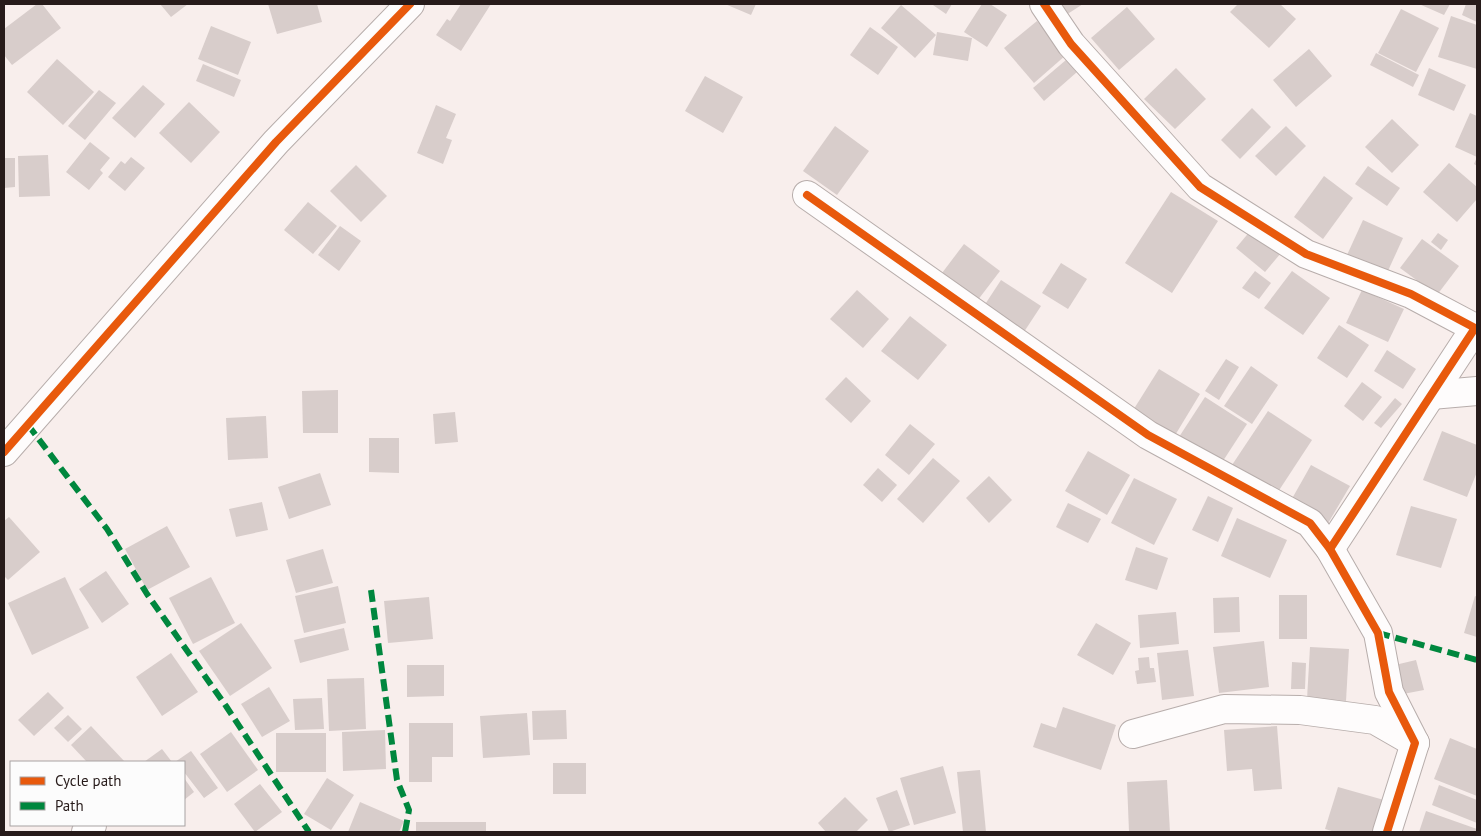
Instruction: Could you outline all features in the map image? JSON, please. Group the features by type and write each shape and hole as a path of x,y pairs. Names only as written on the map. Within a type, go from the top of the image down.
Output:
{"street":[{"path":"4,452 276,142 410,4"},
{"path":"1044,4 1071,44 1200,187 1306,254 1411,294 1475,328 1330,549"},
{"path":"807,195 1148,435 1310,523 1330,549 1378,634 1389,692 1415,743 1387,832"},
{"path":"1431,395 1477,391"},
{"path":"1134,734 1224,709 1300,710 1375,720 1415,743"}],"building":[{"path":"37,4 42,4 61,28 12,65 4,55 4,29"},
{"path":"160,4 188,4 171,17"},
{"path":"268,4 317,4 322,22 277,34"},
{"path":"461,4 491,4 461,51 436,35 447,19 450,21"},
{"path":"725,4 756,4 751,15"},
{"path":"934,4 952,4 946,14"},
{"path":"982,4 990,4 1007,15 987,47 964,32"},
{"path":"1058,4 1083,4 1066,15"},
{"path":"1238,4 1280,4 1296,19 1269,48 1230,12"},
{"path":"1419,4 1450,4 1444,15"},
{"path":"1466,4 1477,4 1477,22 1462,15"},
{"path":"901,5 936,35 915,58 881,28"},
{"path":"1127,7 1155,39 1119,70 1091,38"},
{"path":"1401,9 1439,28 1416,72 1378,53"},
{"path":"1451,16 1477,25 1477,69 1438,57"},
{"path":"1037,21 1066,55 1034,83 1004,48"},
{"path":"211,26 251,42 238,75 198,59"},
{"path":"870,27 898,47 878,75 850,55"},
{"path":"937,32 972,38 968,61 933,55"},
{"path":"1309,49 1332,76 1296,107 1273,80"},
{"path":"1376,53 1419,75 1413,87 1370,65"},
{"path":"57,59 94,92 63,125 27,92"},
{"path":"1066,60 1077,72 1044,101 1033,88"},
{"path":"203,64 241,80 234,97 196,81"},
{"path":"1176,68 1206,99 1175,129 1144,99"},
{"path":"1429,68 1466,85 1454,111 1418,95"},
{"path":"705,76 743,97 723,133 685,111"},
{"path":"143,85 165,104 135,138 112,118"},
{"path":"99,90 116,103 85,140 68,126"},
{"path":"189,102 220,132 191,163 159,133"},
{"path":"436,105 456,114 446,138 452,140 443,164 417,153"},
{"path":"1252,108 1271,127 1240,159 1221,140"},
{"path":"1470,113 1477,116 1477,157 1455,147"},
{"path":"1392,119 1419,145 1392,173 1365,147"},
{"path":"835,126 869,151 837,195 803,171"},
{"path":"1286,126 1306,146 1276,176 1255,156"},
{"path":"90,142 110,158 100,170 103,173 89,190 66,172"},
{"path":"48,155 50,196 19,197 18,156"},
{"path":"131,157 145,168 125,191 108,177 121,161 125,164"},
{"path":"4,158 15,158 15,187 4,188"},
{"path":"1449,163 1477,187 1477,199 1457,222 1423,192"},
{"path":"356,165 387,196 361,222 330,191"},
{"path":"1368,166 1400,188 1387,206 1355,184"},
{"path":"1324,176 1353,198 1323,239 1294,217"},
{"path":"1171,192 1218,221 1172,293 1125,263"},
{"path":"308,202 337,226 313,254 284,230"},
{"path":"1363,220 1403,238 1387,273 1347,255"},
{"path":"340,226 361,241 339,271 318,255"},
{"path":"1251,230 1281,253 1265,272 1236,248"},
{"path":"1438,233 1448,240 1441,250 1431,242"},
{"path":"1422,239 1459,266 1437,295 1400,268"},
{"path":"964,244 1000,271 971,309 936,281"},
{"path":"1061,263 1087,279 1068,309 1042,293"},
{"path":"1255,271 1271,283 1259,299 1242,288"},
{"path":"1292,271 1330,298 1303,335 1264,308"},
{"path":"1001,280 1041,306 1020,338 980,312"},
{"path":"857,290 889,319 863,348 830,319"},
{"path":"1362,290 1404,309 1388,342 1346,323"},
{"path":"910,316 947,345 918,380 881,351"},
{"path":"1339,325 1369,345 1347,378 1317,358"},
{"path":"1387,350 1416,369 1403,389 1374,371"},
{"path":"1226,359 1239,367 1219,400 1205,391"},
{"path":"1251,366 1278,385 1252,424 1224,406"},
{"path":"1159,369 1200,394 1174,437 1132,412"},
{"path":"846,377 871,401 851,423 825,399"},
{"path":"1362,382 1382,397 1363,421 1344,406"},
{"path":"338,390 338,433 303,433 302,391"},
{"path":"1205,397 1247,424 1221,464 1179,437"},
{"path":"1395,398 1402,404 1381,428 1374,423"},
{"path":"1268,411 1312,440 1274,498 1230,468"},
{"path":"455,412 458,442 435,444 433,414"},
{"path":"266,416 268,458 228,460 226,418"},
{"path":"910,424 935,444 909,475 885,455"},
{"path":"1442,431 1477,445 1477,472 1467,497 1423,480"},
{"path":"369,438 399,438 399,473 369,472"},
{"path":"1088,451 1130,475 1107,515 1065,491"},
{"path":"933,458 960,481 923,523 897,499"},
{"path":"1311,465 1350,486 1327,525 1289,504"},
{"path":"878,468 897,485 882,502 863,485"},
{"path":"320,473 331,505 289,519 278,487"},
{"path":"989,476 1012,500 989,523 966,498"},
{"path":"1134,478 1177,499 1154,545 1111,523"},
{"path":"1208,496 1233,508 1218,542 1192,530"},
{"path":"262,502 268,530 236,537 229,509"},
{"path":"1068,503 1101,519 1088,543 1056,527"},
{"path":"1411,506 1457,519 1441,568 1396,555"},
{"path":"9,517 40,552 8,580 4,576 4,521"},
{"path":"1237,518 1287,540 1270,578 1221,556"},
{"path":"167,526 190,567 147,590 125,549"},
{"path":"1136,547 1168,558 1157,590 1125,580"},
{"path":"323,549 333,583 296,593 286,560"},
{"path":"106,571 129,604 102,623 79,589"},
{"path":"65,577 89,628 32,655 8,603"},
{"path":"211,577 235,623 193,644 169,598"},
{"path":"338,586 346,623 304,633 295,596"},
{"path":"1279,595 1307,595 1307,639 1279,639"},
{"path":"1475,596 1477,597 1477,637 1464,633"},
{"path":"429,597 433,639 388,643 384,601"},
{"path":"1239,597 1240,632 1214,633 1213,598"},
{"path":"1176,612 1179,644 1140,648 1138,615"},
{"path":"241,623 272,668 230,696 199,651"},
{"path":"1096,623 1131,643 1113,675 1077,655"},
{"path":"344,628 349,650 300,663 294,640"},
{"path":"1264,641 1269,687 1219,693 1213,647"},
{"path":"1310,647 1349,649 1346,701 1307,699"},
{"path":"1188,650 1194,696 1162,700 1157,653"},
{"path":"171,653 198,692 162,716 136,677"},
{"path":"1149,657 1150,668 1154,668 1156,682 1137,684 1135,671 1139,670 1138,658"},
{"path":"1416,660 1424,690 1403,694 1395,665"},
{"path":"1292,662 1306,663 1305,689 1291,689"},
{"path":"407,665 444,665 444,696 407,697"},
{"path":"364,678 366,729 329,731 327,679"},
{"path":"269,687 290,721 262,737 241,704"},
{"path":"48,692 64,708 34,736 18,720"},
{"path":"322,698 324,729 295,730 293,699"},
{"path":"1063,707 1116,725 1101,770 1033,747 1041,723 1056,728"},
{"path":"566,710 567,739 533,740 532,711"},
{"path":"527,713 530,755 483,758 480,716"},
{"path":"68,715 82,729 68,742 54,728"},
{"path":"409,723 453,723 453,757 432,757 432,782 409,782"},
{"path":"91,726 124,761 86,761 71,745"},
{"path":"1277,726 1282,789 1254,791 1252,769 1227,771 1224,730"},
{"path":"385,730 386,769 343,771 342,732"},
{"path":"231,732 258,770 227,792 200,754"},
{"path":"276,733 326,733 326,772 276,772"},
{"path":"1450,738 1477,749 1477,796 1434,779"},
{"path":"162,749 171,761 145,761"},
{"path":"191,751 218,788 204,798 185,773 185,761 176,761"},
{"path":"553,763 586,763 586,794 553,794"},
{"path":"943,766 956,813 914,825 900,778"},
{"path":"980,770 986,832 963,832 957,772"},
{"path":"327,778 354,795 331,830 304,814"},
{"path":"185,779 194,792 185,799"},
{"path":"1167,780 1170,832 1129,832 1127,782"},
{"path":"260,784 282,812 255,832 234,804"},
{"path":"1439,785 1477,800 1477,823 1432,805"},
{"path":"1338,787 1384,800 1375,832 1335,832 1325,829"},
{"path":"897,790 910,825 889,832 876,798"},
{"path":"845,797 868,820 856,832 826,832 818,823"},
{"path":"360,802 404,821 399,832 348,832"},
{"path":"1426,811 1477,829 1477,832 1419,832"},
{"path":"416,822 486,822 486,832 416,832"}],"marked path":[{"path":"28,425 107,529 147,594 226,706 309,832"},
{"path":"371,590 397,780 409,810 405,832"},
{"path":"1378,633 1477,660"}],"cycle path":[{"path":"4,452 276,142 410,4"},
{"path":"1044,4 1071,44 1200,187 1306,254 1411,294 1475,328 1330,549"},
{"path":"807,195 1148,435 1310,523 1330,549 1378,633 1389,692 1415,743 1387,832"}]}
